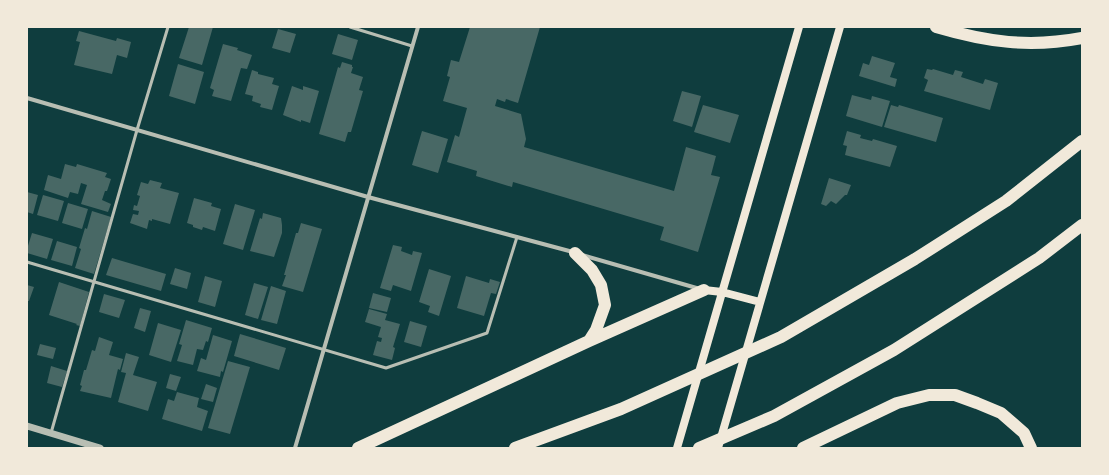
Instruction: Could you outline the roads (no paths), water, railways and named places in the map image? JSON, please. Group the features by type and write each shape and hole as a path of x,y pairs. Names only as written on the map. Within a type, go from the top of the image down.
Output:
{"highway":[{"path":"936,27 995,42 1025,44 1060,42 1082,38"},
{"path":"515,448 621,409 782,337 915,259 1006,201 1082,141"},
{"path":"698,448 774,416 894,350 1039,258 1082,225"},
{"path":"574,253 592,270 601,285 605,305 596,330 589,341"},
{"path":"358,448 589,341 704,290"},
{"path":"803,448 896,403 929,395 954,395 977,402 1001,413 1024,433 1031,448"}],"main road":[{"path":"677,448 799,27"},
{"path":"718,448 840,27"},
{"path":"704,290 722,292 760,302"}],"street":[{"path":"295,448 418,27"},
{"path":"27,98 368,197 704,290"},
{"path":"27,426 100,448"}],"lane":[{"path":"51,433 137,130 168,27"},
{"path":"350,27 412,46"},
{"path":"27,262 386,368 487,333 517,237"}]}
